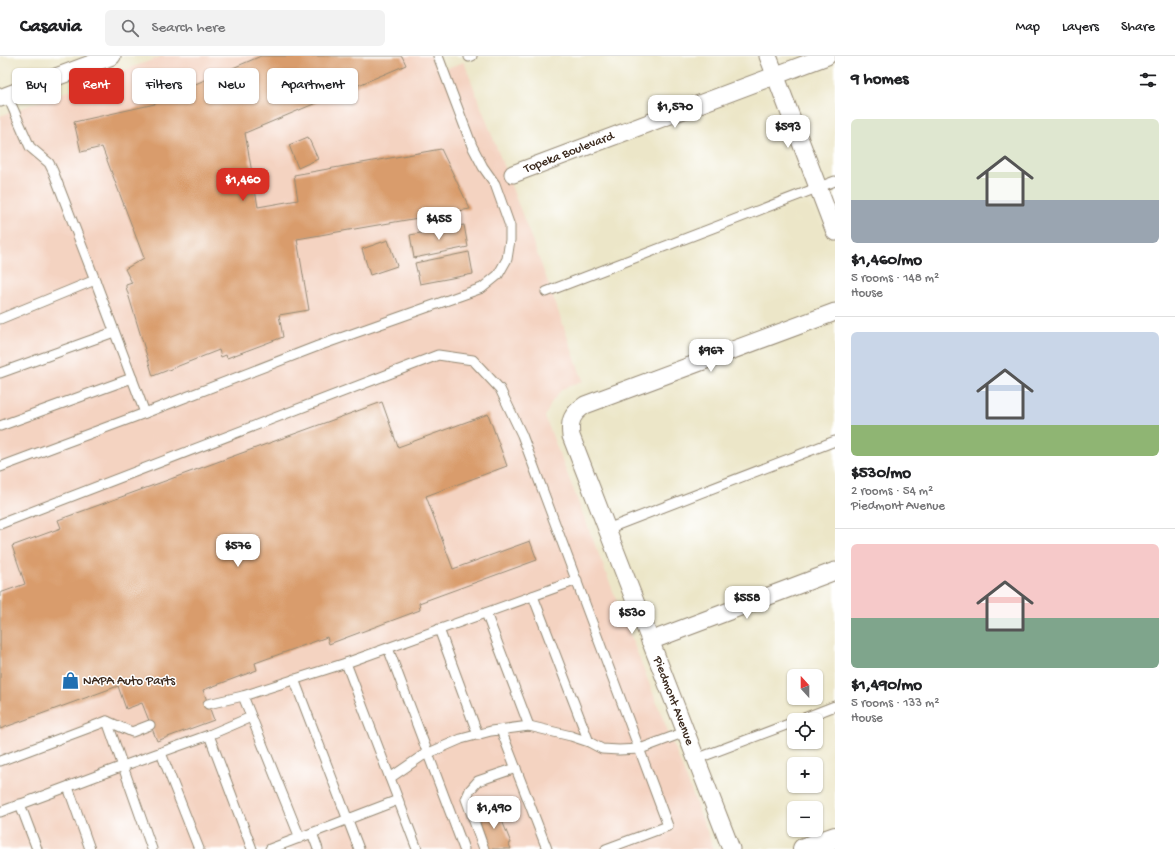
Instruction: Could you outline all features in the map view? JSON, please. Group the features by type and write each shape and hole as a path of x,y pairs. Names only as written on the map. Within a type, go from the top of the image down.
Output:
{"main road":[{"path":"804,849 835,838"}],"street":[{"path":"3,96 112,56"},
{"path":"768,56 835,232"},
{"name":"Topeka Boulevard","path":"513,174 827,56"},
{"name":"Piedmont Avenue","path":"731,849 571,436 570,425 576,412 585,405 835,312"},
{"path":"650,641 835,571"}],"lane":[{"path":"0,467 318,346 482,288 498,275 507,259 510,240 510,226 495,184 483,167 472,146 438,56"},
{"path":"3,96 30,147 49,163 53,171 145,413"},
{"path":"546,292 835,181"},
{"path":"0,319 95,280"},
{"path":"0,373 114,332"},
{"path":"0,524 438,354 473,360 500,389 522,435 668,826 606,849"},
{"path":"0,426 132,378"},
{"path":"607,529 835,441"},
{"path":"208,704 243,696 346,663 577,580"},
{"path":"533,596 589,742"},
{"path":"486,613 529,726"},
{"path":"440,629 478,735"},
{"path":"388,648 464,849"},
{"path":"346,663 417,849"},
{"path":"294,680 359,849"},
{"path":"243,696 300,838"},
{"path":"817,713 835,706"},
{"path":"0,812 123,766 210,736 251,717"},
{"path":"0,761 106,721 132,732 150,725"},
{"path":"106,721 152,849"},
{"path":"696,759 787,725"},
{"path":"390,778 422,756 461,739 501,730 529,726 571,736 589,742 602,749 619,750 640,748 685,732"},
{"path":"501,730 547,849"},
{"path":"210,736 252,849"},
{"path":"161,753 199,849"},
{"path":"484,849 466,799 470,790 478,781 516,768"},
{"path":"68,787 90,849"},
{"path":"270,849 398,800"},
{"path":"20,804 37,849"},
{"path":"312,833 318,849"}],"shaded area":[{"path":"163,56 436,56 441,70 464,62 546,277 583,381 562,389 551,403 545,417 714,849 0,849 0,116 33,104 61,104 61,94 69,91 69,104 124,104 124,70"}],"building":[{"path":"261,56 402,56 406,65 358,85 358,68 267,68 267,104 314,104 245,133 258,207 298,200 294,175 441,149 470,209 297,239 309,310 279,315 283,337 227,358 226,355 221,357 219,350 153,376 126,287 126,285 132,283 125,269 144,258 102,147 81,152 74,122 155,104 196,104 196,84 204,80 204,104 259,104 259,68 233,68"},
{"path":"308,137 318,159 298,168 289,145"},
{"path":"464,225 468,247 414,258 410,235"},
{"path":"388,240 397,266 370,275 362,249"},
{"path":"469,252 473,274 420,284 415,263"},
{"path":"382,402 398,447 488,414 507,466 426,496 453,569 530,541 537,560 419,603 420,610 329,644 327,637 255,663 257,670 203,690 214,720 157,741 142,703 126,709 118,686 0,729 0,593 25,584 12,546 61,528 58,520"},
{"path":"497,808 511,843 509,844 511,849 487,849 484,841 486,840 477,815"}],"place":[{"name":"NAPA Auto Parts","path":"70,681"}]}
